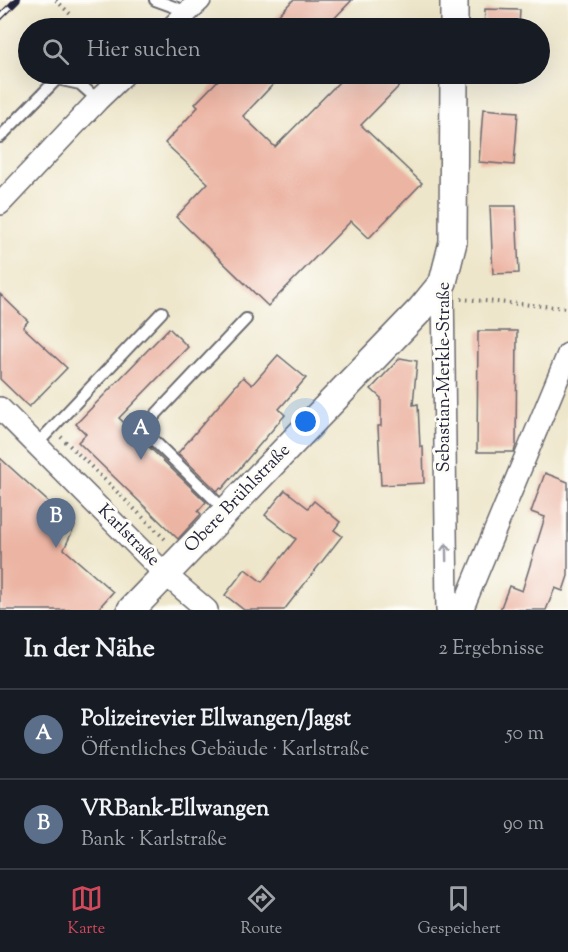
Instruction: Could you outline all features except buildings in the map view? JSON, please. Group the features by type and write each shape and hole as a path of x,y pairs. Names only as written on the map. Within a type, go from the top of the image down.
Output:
{"street":[{"path":"454,0 454,18"},
{"path":"181,18 194,6"},
{"path":"0,204 115,84"},
{"name":"Sebastian-Merkle-Straße","path":"447,610 443,289 453,242 454,84"},
{"name":"Obere Brühlstraße","path":"131,610 421,309 443,289"},
{"path":"462,610 568,354"},
{"name":"Karlstraße","path":"0,408 36,445 174,565 207,610"}],"lane":[{"path":"155,0 194,6"},
{"path":"0,137 52,84"},
{"path":"80,84 98,100"},
{"path":"36,445 162,312"},
{"path":"226,511 142,429 246,319"}],"path":[{"path":"56,0 71,15"},
{"path":"443,289 568,308"},
{"path":"52,428 174,565"}],"railway":[{"path":"0,17 17,0"}],"place":[{"name":"Polizeirevier Ellwangen/Jagst","path":"141,460"},
{"name":"VRBank-Ellwangen","path":"56,548"}]}
